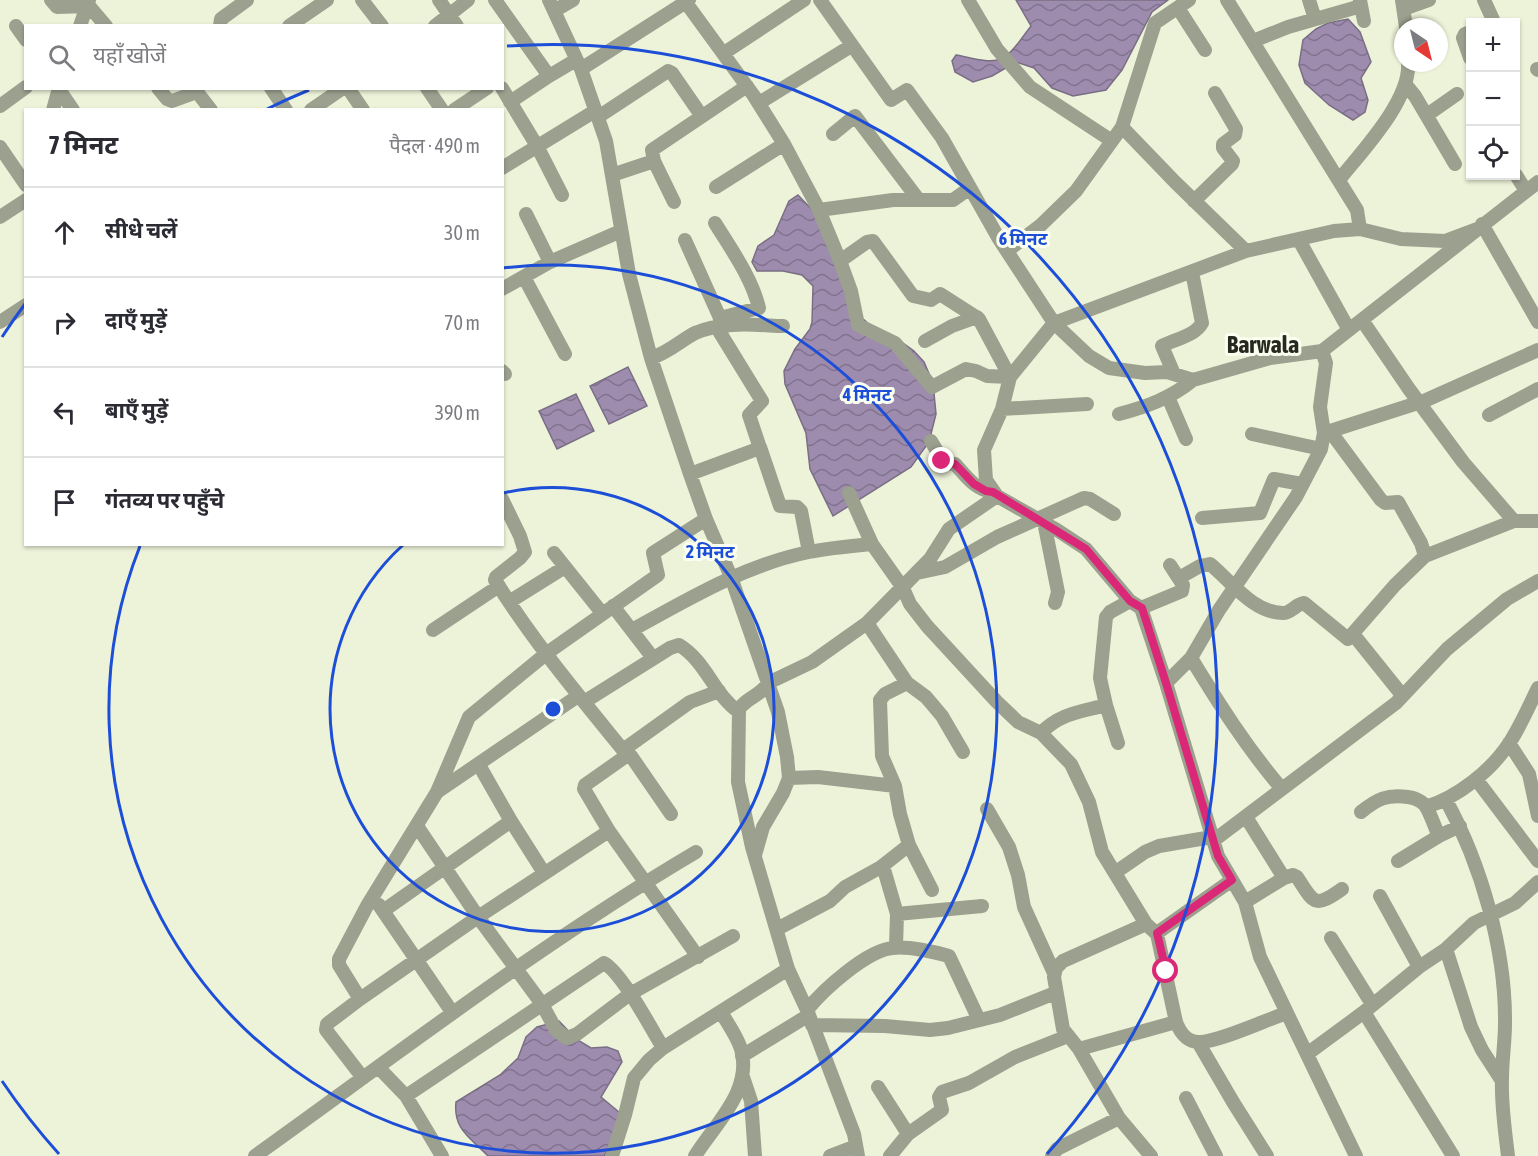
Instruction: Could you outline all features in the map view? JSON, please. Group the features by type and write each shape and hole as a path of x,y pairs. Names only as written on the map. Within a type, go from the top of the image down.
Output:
{"street":[{"path":"51,0 57,7 89,3"},
{"path":"220,24 225,15 247,0"},
{"path":"297,23 327,0"},
{"path":"362,0 380,24"},
{"path":"439,0 453,20 468,0"},
{"path":"495,0 549,76"},
{"path":"573,0 552,6 578,64 606,141 629,274 651,358 706,519 731,577 778,712 789,778 763,827 755,855"},
{"path":"724,53 804,0"},
{"path":"820,0 891,100 907,90 942,138 1006,251 1054,323 1089,356 1109,368 1145,374 1164,372 1193,380"},
{"path":"968,0 997,49 1030,87 1112,141"},
{"path":"1227,0 1357,210 1360,229"},
{"path":"1309,0 1316,19"},
{"path":"1403,4 1429,0"},
{"path":"1484,0 1492,18"},
{"path":"510,102 549,76 578,64 686,1 759,103 784,144 819,210 840,261 851,291 858,325 895,343 932,387 966,369 987,376 1010,377"},
{"path":"81,24 89,3"},
{"path":"89,3 105,24"},
{"path":"1252,41 1361,3 1364,21"},
{"path":"1006,251 1041,225 1076,191 1122,127 1155,23 1183,4 1205,50"},
{"path":"16,26 24,37"},
{"path":"1466,34 1462,38 1466,48"},
{"path":"759,103 851,46"},
{"path":"504,167 668,71 672,73 701,115"},
{"path":"1339,180 1400,100 1409,72"},
{"path":"1406,85 1455,164"},
{"path":"674,202 654,161 651,152 654,147 747,86"},
{"path":"0,106 24,88"},
{"path":"54,108 59,90"},
{"path":"60,90 72,108"},
{"path":"160,90 167,99 172,101 196,90 210,108"},
{"path":"272,90 284,108"},
{"path":"313,108 340,90"},
{"path":"349,90 362,108"},
{"path":"429,90 441,108"},
{"path":"457,108 484,90"},
{"path":"503,90 537,146 561,195"},
{"path":"1194,201 1232,165 1233,161 1223,148 1223,144 1235,135 1236,129 1215,93"},
{"path":"1426,115 1457,94"},
{"path":"833,134 855,116 918,199"},
{"path":"1122,127 1245,251"},
{"path":"717,187 784,144"},
{"path":"0,147 24,182"},
{"path":"612,176 654,161"},
{"path":"1518,180 1526,191"},
{"path":"1119,414 1143,408 1168,397 1193,380 1270,358 1322,351 1538,182"},
{"path":"819,210 893,200 953,200 970,188"},
{"path":"0,217 24,201"},
{"path":"526,214 550,262"},
{"path":"651,358 694,334 759,308 755,295 733,252 715,223"},
{"path":"995,494 986,480 983,456 986,445 1002,409 1010,377 1054,323 1245,251 1334,231 1360,229 1401,239 1445,241 1480,226"},
{"path":"1480,226 1538,322"},
{"path":"504,288 550,262 621,231"},
{"path":"685,240 720,322 719,331 762,399 761,404 749,415 753,430 780,506 797,507 801,511 809,552"},
{"path":"1299,240 1349,330"},
{"path":"840,261 867,242 872,241 913,296 931,300 940,294 977,317 996,347 1010,377"},
{"path":"1174,374 1162,346 1192,333 1202,323 1192,272"},
{"path":"524,276 565,354"},
{"path":"0,322 24,306"},
{"path":"925,341 951,326 977,317"},
{"path":"1362,320 1463,462 1514,521"},
{"path":"720,322 783,326"},
{"path":"1327,432 1420,402 1538,350"},
{"path":"1322,351 1326,363 1320,417 1327,432 1382,500 1398,502 1421,543 1425,556"},
{"path":"1489,415 1538,389"},
{"path":"1168,397 1186,439"},
{"path":"1002,409 1087,404"},
{"path":"1166,683 1191,658 1219,610 1302,484 1321,449 1327,432"},
{"path":"1252,434 1321,449"},
{"path":"931,441 944,463 955,464 974,484 1042,521 1086,549 1136,605 1166,683 1218,856 1245,902 1260,957 1356,1156"},
{"path":"690,474 760,447"},
{"path":"1202,518 1260,513 1273,480 1302,484"},
{"path":"849,493 873,544 903,588 910,604 927,626 992,697 1018,722 1041,733 1061,752 1076,773 1089,802 1102,852 1151,928 1176,1022 1182,1035 1198,1042 1213,1040 1287,1013"},
{"path":"830,1156 857,1151 854,1134 788,969 755,855 738,782 739,712 742,703 766,688 768,683 812,662 867,623 930,559 949,529 995,494"},
{"path":"917,573 945,567 998,537 1042,521 1087,498 1114,514"},
{"path":"504,503 525,550 520,558 495,578 499,586 581,699 626,752 671,814"},
{"path":"360,999 338,962 373,897 437,792 468,717 547,653 659,574 652,556 654,552 706,519"},
{"path":"1042,521 1058,592 1055,603"},
{"path":"1179,578 1200,566 1210,564 1234,589 1257,605 1282,613 1304,603 1346,639 1425,556 1514,521 1538,521"},
{"path":"632,630 731,577 809,552 873,544"},
{"path":"554,553 607,609 632,630 653,658"},
{"path":"1118,743 1100,678 1105,620 1110,612 1180,592 1183,587 1170,565"},
{"path":"509,602 565,567"},
{"path":"1116,872 1145,852 1159,846 1212,839 1246,817 1396,703 1447,649 1498,606 1538,581"},
{"path":"433,630 499,586"},
{"path":"867,623 907,683 926,697 942,716 963,752"},
{"path":"1353,634 1402,695"},
{"path":"437,792 581,699 675,646 681,646 702,666 728,704 739,712"},
{"path":"1191,658 1234,727 1282,789"},
{"path":"907,683 885,694 880,700 882,752 895,786 909,845 932,890"},
{"path":"1426,807 1446,801 1476,779 1509,743 1538,688"},
{"path":"698,957 609,831 583,786 690,702 719,691"},
{"path":"1041,733 1059,718 1106,705"},
{"path":"1509,743 1529,774 1538,816"},
{"path":"479,765 544,873"},
{"path":"789,778 818,777 895,786"},
{"path":"1476,779 1538,861"},
{"path":"1361,812 1379,799 1391,795 1414,798 1426,807 1439,836"},
{"path":"1446,801 1460,826 1491,915 1499,952 1505,1022 1502,1081 1508,1156"},
{"path":"987,809 1009,848 1018,875 1024,907 1054,973 1055,993 1062,1026 1079,1048 1119,1118 1151,1156"},
{"path":"1246,817 1284,878"},
{"path":"383,911 511,821"},
{"path":"417,826 478,917 542,1004 556,1030 564,1037 569,1038 630,994 733,936"},
{"path":"1398,861 1460,826"},
{"path":"363,1078 326,1027 327,1024 478,917 609,831"},
{"path":"777,929 830,901 844,888 883,866 909,845"},
{"path":"255,1156 452,1012 646,881 696,852"},
{"path":"883,866 897,914 896,947"},
{"path":"1245,902 1284,878 1296,876 1315,902 1342,889"},
{"path":"1054,973 1063,961 1151,928 1232,880"},
{"path":"1307,1054 1419,967 1446,949 1474,923 1515,903 1538,882"},
{"path":"1380,896 1419,967"},
{"path":"373,897 452,1012"},
{"path":"897,914 982,906"},
{"path":"1331,938 1368,1008 1453,1156"},
{"path":"742,1056 809,1017 818,997 844,975 879,952 896,947 949,956 979,1020"},
{"path":"1446,949 1471,1027 1482,1050 1502,1081"},
{"path":"406,1096 604,963 630,994 663,1048"},
{"path":"612,1156 626,1115 634,1078 649,1060 663,1048 788,969"},
{"path":"809,1017 930,1030 979,1020 1022,1007 1055,993"},
{"path":"721,1012 734,1035 742,1056 743,1077 751,1101 755,1156"},
{"path":"1079,1048 1176,1022"},
{"path":"890,1156 908,1134 942,1110 939,1097 942,1092 969,1083 1015,1057 1068,1036"},
{"path":"1198,1042 1267,1156"},
{"path":"378,1067 406,1096 442,1156"},
{"path":"695,1156 737,1094 743,1077"},
{"path":"878,1087 908,1134"},
{"path":"1186,1098 1216,1156"},
{"path":"1052,1156 1057,1149 1119,1118"}],"water":[{"path":"1016,0 1168,0 1152,12 1122,70 1106,90 1073,96 1052,88 1034,68 1016,62 992,76 973,82 955,72 952,61 956,55 996,60 1014,49 1031,26"},
{"path":"1348,19 1360,32 1371,62 1361,78 1368,100 1365,112 1353,120 1329,105 1305,83 1299,65 1303,40 1328,23"},
{"path":"798,195 815,213 862,318 878,332 900,341 914,351 924,362 933,383 936,414 929,442 911,467 833,516 810,469 806,433 785,384 784,371 812,322 813,286 802,275 783,271 757,271 752,262 758,246 774,235 789,201"},
{"path":"628,367 647,406 609,424 590,386"},
{"path":"576,394 594,431 557,449 539,411"},
{"path":"559,1021 576,1039 591,1048 607,1047 618,1051 622,1062 601,1097 620,1113 609,1148 604,1156 488,1156 460,1127 457,1120 456,1102 500,1075 518,1058 526,1037 537,1027"}],"district":[{"name":"Barwala","path":"1263,344"}],"route":[{"path":"942,461 946,464 955,464 974,484 993,492 1082,545 1130,601 1142,608 1218,856 1232,880 1157,933 1166,971"}]}
